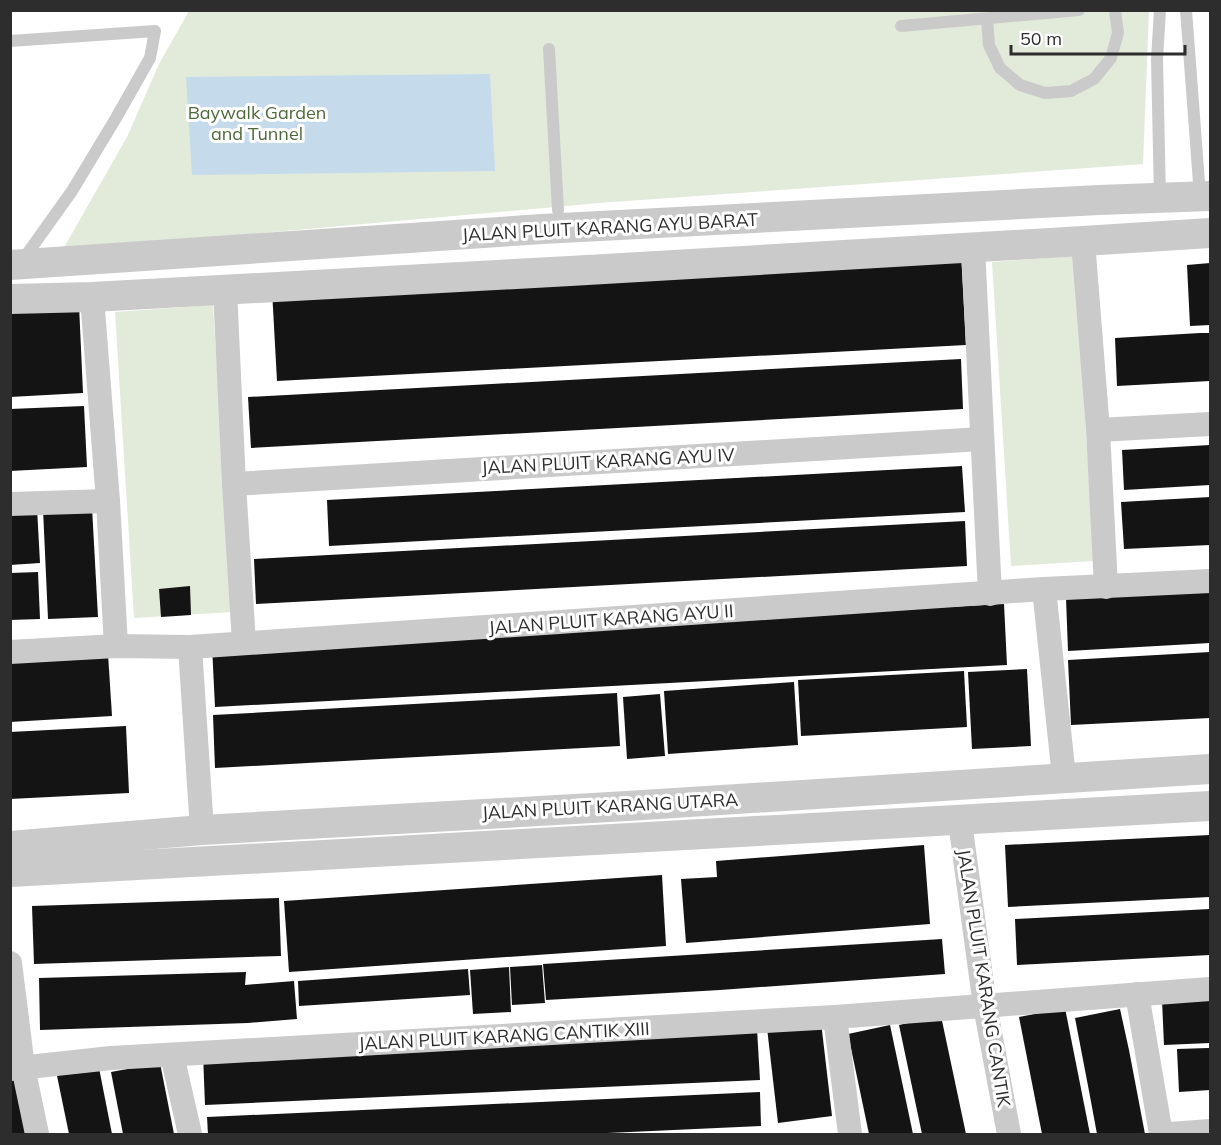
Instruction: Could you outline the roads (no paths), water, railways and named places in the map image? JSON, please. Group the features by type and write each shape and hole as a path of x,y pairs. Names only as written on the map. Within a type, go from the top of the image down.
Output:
{"street":[{"name":"JALAN PLUIT KARANG AYU BARAT","path":"15,265 542,230 1205,196"},
{"path":"10,299 92,297 570,271 1206,233 1205,196"},
{"path":"1154,237 1158,198"},
{"path":"1083,242 1098,430 1106,587"},
{"path":"973,247 990,594"},
{"path":"225,289 244,643"},
{"path":"92,297 108,501 116,646"},
{"path":"1098,430 1210,424"},
{"name":"JALAN PLUIT KARANG AYU IV","path":"234,484 982,439"},
{"path":"10,504 108,501"},
{"name":"JALAN PLUIT KARANG AYU II","path":"10,652 116,646 190,647 1210,581"},
{"path":"1044,590 1065,777"},
{"path":"190,647 202,830"},
{"name":"JALAN PLUIT KARANG UTARA","path":"10,846 202,830 1210,769"},
{"path":"627,806 629,839"},
{"name":"JALAN PLUIT KARANG UTARA","path":"10,873 208,860 960,822 1210,806"},
{"name":"JALAN PLUIT KARANG CANTIK","path":"960,822 985,1006 1009,1134"},
{"path":"10,963 17,1068 36,1134"},
{"name":"JALAN PLUIT KARANG CANTIK XIII","path":"17,1068 111,1058 835,1017 1210,989"},
{"path":"1137,994 1161,1134"},
{"path":"835,1017 850,1134"},
{"path":"172,1055 190,1134"},
{"path":"1170,1134 1210,1131"}],"lane":[{"path":"901,26 1079,10"},
{"path":"987,19 988,45 1000,68 1020,85 1045,93 1071,91 1094,79 1111,58 1118,33 1115,10"},
{"path":"1158,198 1157,59 1160,10"},
{"path":"1186,10 1205,196"},
{"path":"10,41 155,31 150,58 116,118 72,190 15,265"},
{"path":"549,50 558,210"}],"water":[{"path":"490,74 495,171 192,175 186,77"}],"park label":[{"name":"Baywalk Garden and Tunnel","path":"257,122"}]}
